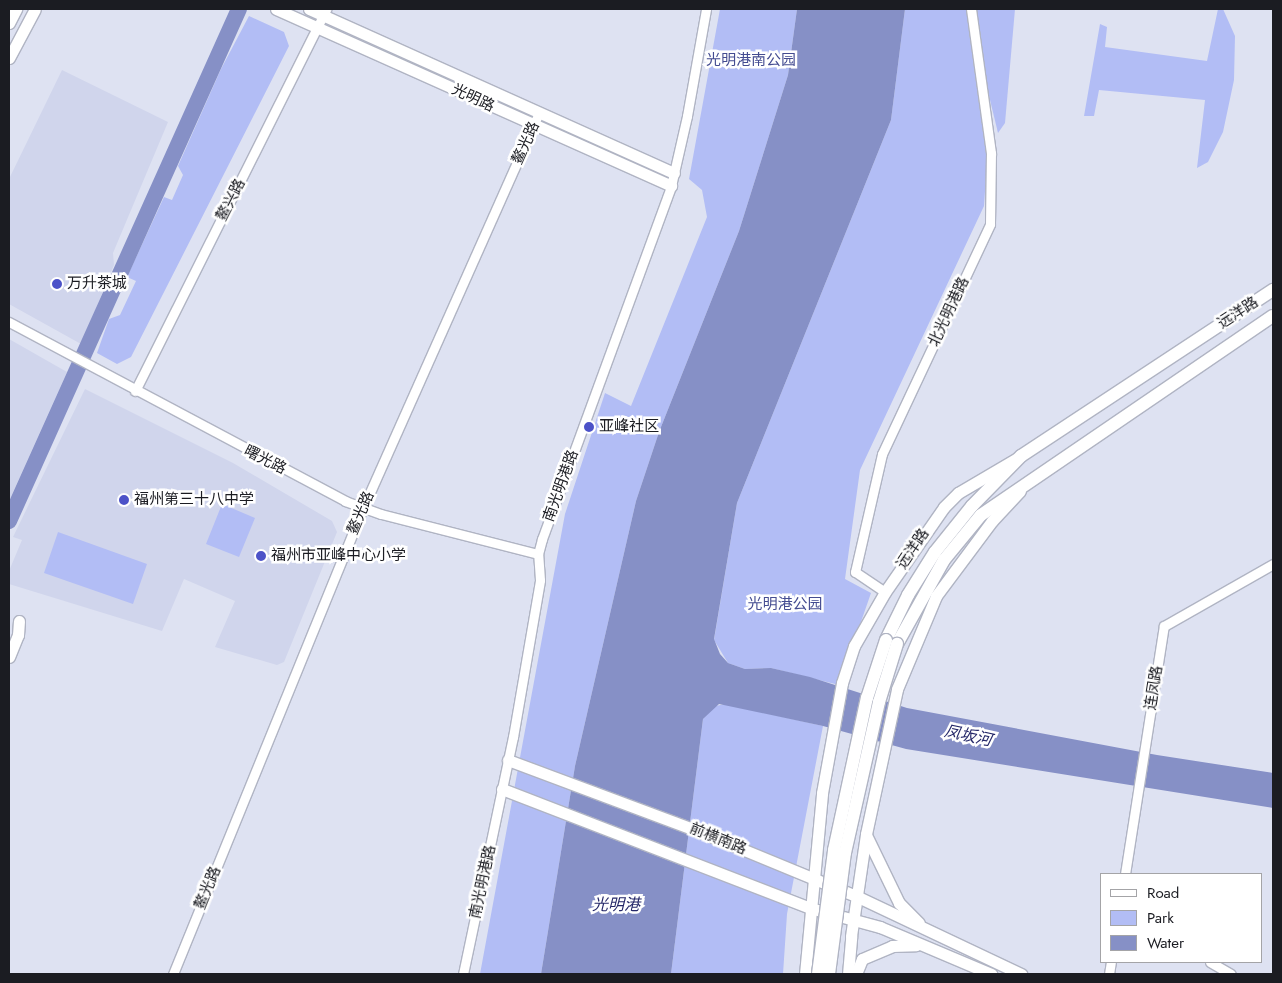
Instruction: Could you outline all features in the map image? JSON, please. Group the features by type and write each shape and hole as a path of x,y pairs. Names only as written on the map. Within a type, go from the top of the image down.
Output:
{"highway":[{"name":"远洋路","path":"1021,456 1273,290"},
{"name":"远洋路","path":"1031,478 1273,316"},
{"path":"818,974 834,850 867,698 892,642 908,595 935,552 972,506 1021,456"},
{"path":"829,974 845,852 892,642 960,538 981,515 1031,478"}],"main road":[{"path":"9,23 16,9"},
{"path":"9,58 35,9"},
{"name":"光明路","path":"276,9 670,186"},
{"name":"光明路","path":"309,9 324,12 539,113 674,173"},
{"name":"远洋路","path":"805,974 819,810 842,683 860,633 929,526 958,493 1021,456"},
{"name":"远洋路","path":"848,974 853,918 866,834 897,689 936,596 992,521 1031,478"},
{"path":"9,632 19,621 18,635 9,657"},
{"name":"前横南路","path":"508,760 703,833 856,896 1021,974"},
{"name":"前横南路","path":"502,789 701,864 810,908 853,918 990,974"},
{"name":"前横南路","path":"866,834 899,903 923,928"},
{"name":"前横南路","path":"856,974 862,959 892,946 918,945"}],"street":[{"name":"南光明港路","path":"463,974 508,760 540,580 538,554 670,186 706,9"},
{"name":"北光明港路","path":"885,592 855,572 882,454 990,224 991,153 970,9"},
{"name":"鳌兴路","path":"135,391 324,12"},
{"name":"鳌光路","path":"173,974 363,508 539,113"},
{"name":"曙光路","path":"9,322 135,391 363,508 538,554"},
{"name":"连凤路","path":"1126,873 1164,626 1273,564"},
{"path":"1212,963 1231,974"}],"shaded area":[{"path":"62,70 168,122 113,253 114,265 81,344 9,304 9,179"},
{"path":"9,339 67,372 9,501"},
{"name":"福州第三十八中学","path":"85,389 233,463 332,521 337,532 284,662 277,665 215,647 235,601 184,579 162,631 9,584 9,571 22,540 13,537"}],"green space":[{"name":"光明港南公园","path":"720,9 797,9 788,75 739,231 659,432 636,501 575,766 541,974 480,974 565,514 605,393 631,406 707,217 702,190 689,179"},
{"name":"光明港公园","path":"905,9 966,9 987,161 984,206 860,470 845,579 871,593 839,685 771,668 745,669 728,663 714,640 737,503 891,120"},
{"path":"975,9 1015,9 1005,123 998,133 984,75"},
{"path":"1218,9 1223,9 1235,36 1234,80 1223,132 1208,162 1197,168 1205,100 1099,90 1094,116 1084,116 1100,24 1107,27 1105,47 1207,61"},
{"path":"249,16 284,32 289,46 131,357 117,364 97,353 109,319 120,315 136,281 127,277 164,197 172,200 183,175 178,166 221,69"},
{"path":"222,504 255,518 239,557 206,544"},
{"path":"58,532 147,564 133,604 44,573"},
{"path":"726,704 823,726 787,914 783,974 671,974 703,719 715,706"}],"water":[{"name":"光明港","path":"797,9 905,9 891,120 737,503 714,639 720,654 728,663 745,669 771,668 810,677 907,708 1157,755 1273,773 1273,808 906,749 823,726 719,704 703,719 671,974 541,974 575,766 636,501 659,432 739,231 788,75"}],"waterway":[{"path":"9,521 239,9"}],"place":[{"name":"万升茶城","path":"57,284"},
{"name":"亚峰社区","path":"589,427"},
{"name":"福州第三十八中学","path":"124,500"},
{"name":"福州市亚峰中心小学","path":"261,556"}],"water label":[{"name":"凤坂河","path":"968,736"}]}
